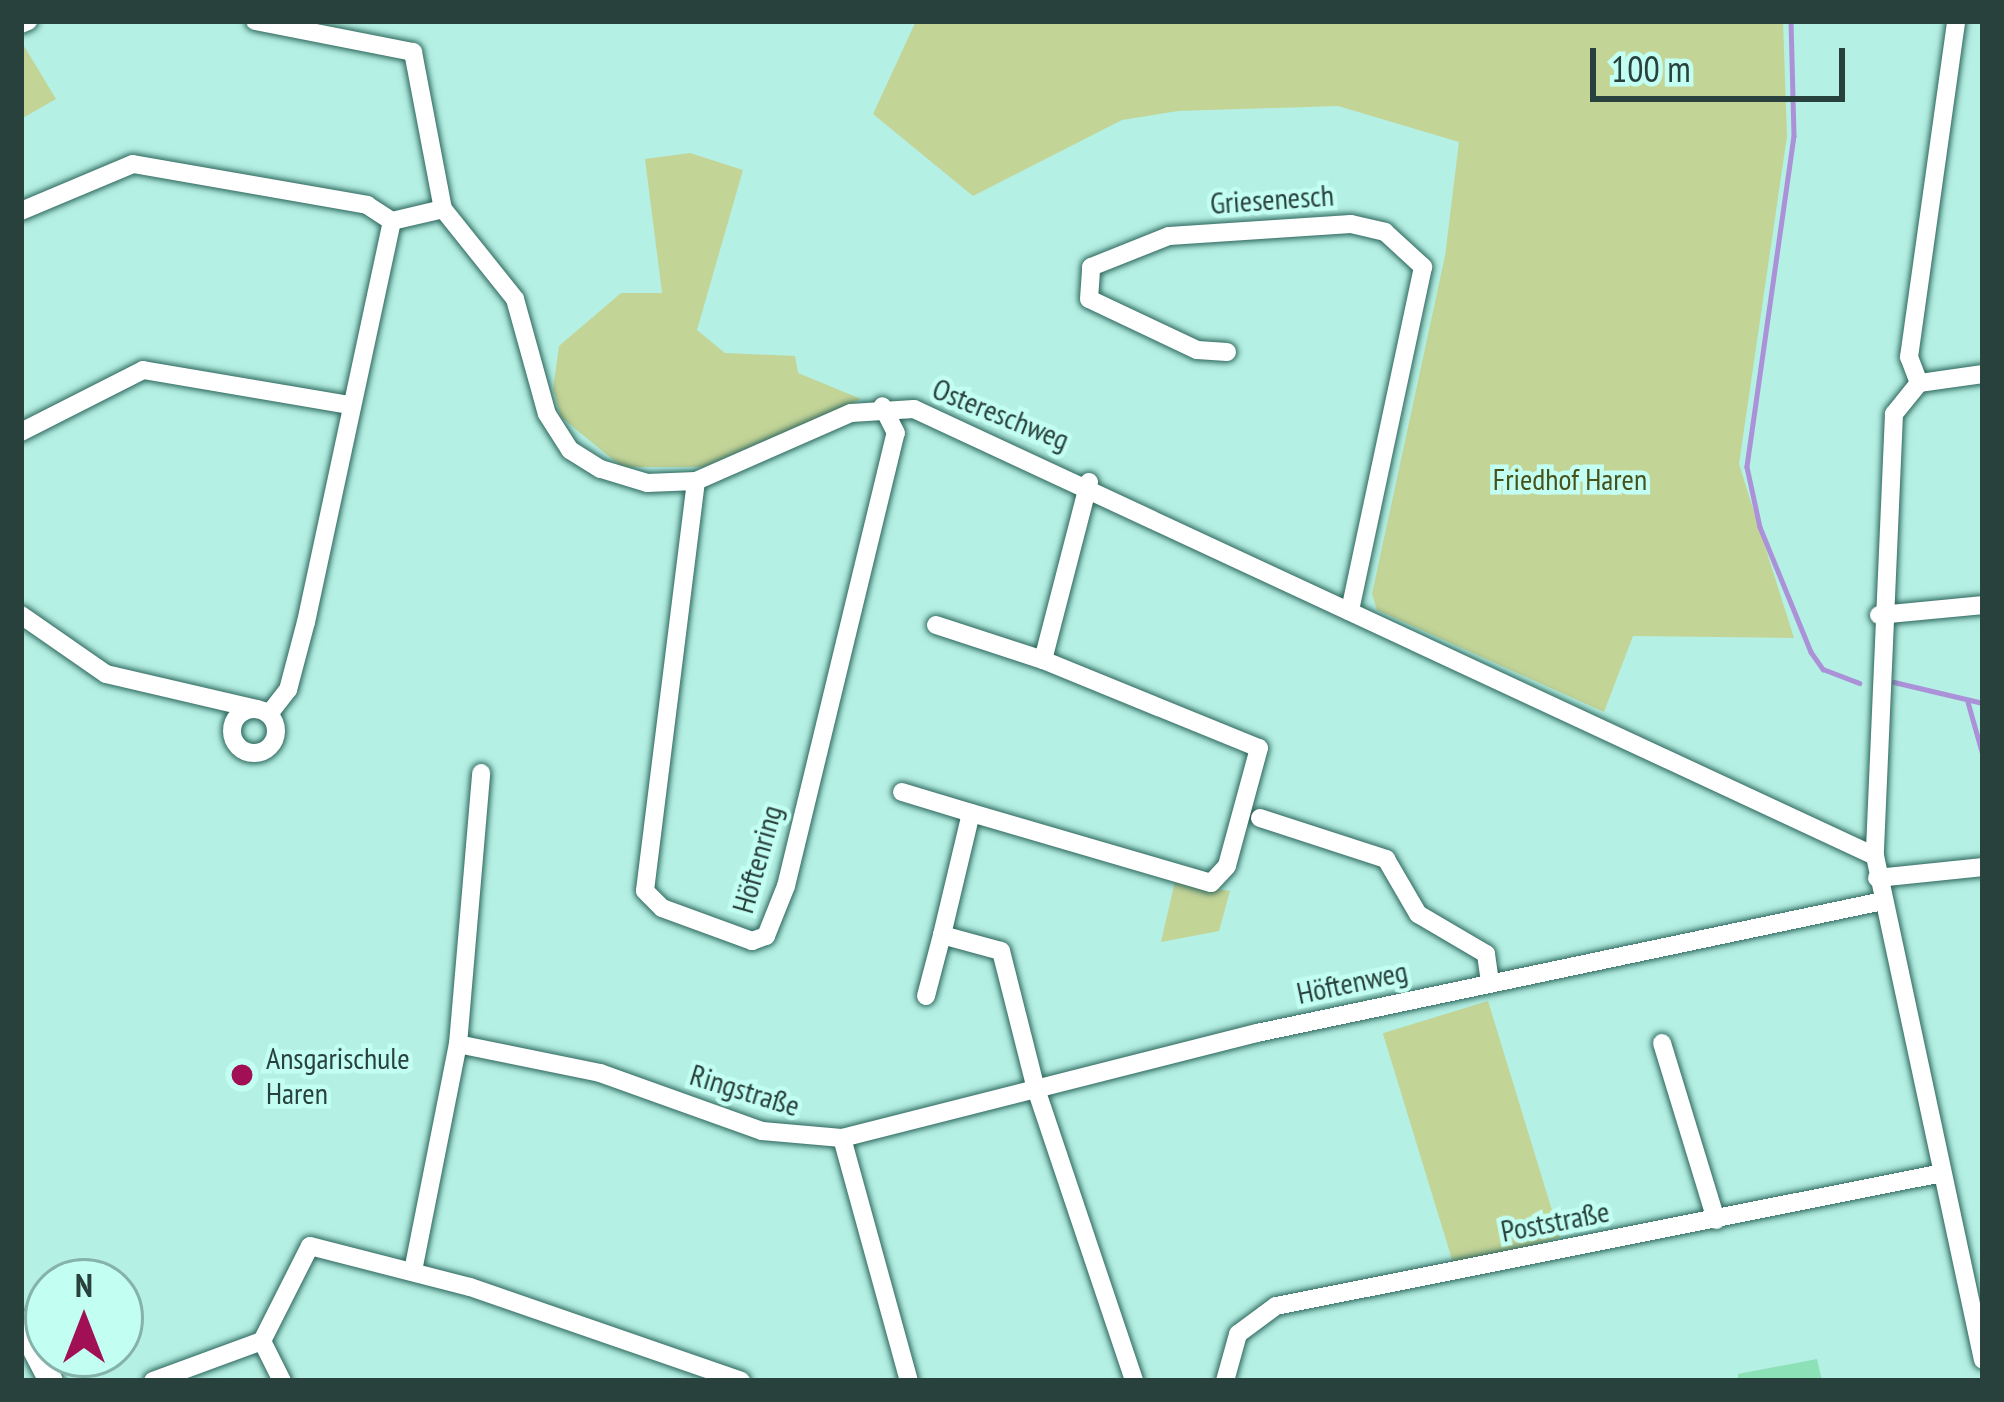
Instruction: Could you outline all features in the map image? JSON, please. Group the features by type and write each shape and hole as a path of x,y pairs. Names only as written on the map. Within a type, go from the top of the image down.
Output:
{"main road":[{"path":"21,1323 51,1381"}],"street":[{"path":"255,21 413,52 443,208 515,299 547,414 570,451 647,483 696,481 882,406"},
{"path":"1919,383 1909,357 1957,21"},
{"path":"21,211 133,164 367,205 392,221 443,208"},
{"path":"21,615 106,674 263,711 288,690 392,221"},
{"name":"Griesenesch","path":"1227,352 1197,350 1089,299 1091,267 1169,236 1351,224 1385,232 1423,268 1350,610"},
{"path":"21,432 143,370 350,406"},
{"path":"1983,374 1919,383 1894,414 1879,615 1875,856 1878,902 1983,1360"},
{"name":"Höftenring","path":"696,481 645,891 662,908 752,941 766,936 786,886 896,433 882,406"},
{"name":"Ostereschweg","path":"882,406 914,409 1088,482 1875,856"},
{"path":"1043,660 1088,482"},
{"path":"1879,615 1983,604"},
{"path":"902,792 1211,883 1227,866 1259,748 1043,660 936,625"},
{"path":"412,1271 458,1044 482,773"},
{"path":"926,996 970,812"},
{"path":"1260,818 1386,859 1418,914 1486,954 1490,983"},
{"path":"1877,878 1983,867"},
{"name":"Höftenweg","path":"842,1138 1490,983 1878,902"},
{"path":"942,935 1000,951 1036,1090 1135,1381"},
{"path":"1661,1043 1716,1220"},
{"name":"Ringstraße","path":"458,1044 600,1073 762,1131 842,1138"},
{"path":"842,1138 909,1381"},
{"name":"Poststraße","path":"1225,1381 1238,1334 1263,1310 1942,1173"},
{"path":"153,1381 262,1341 310,1246 412,1271 741,1381"},
{"path":"262,1341 283,1381"}],"green space":[{"name":"Friedhof Haren","path":"916,21 1783,21 1787,136 1739,464 1794,638 1633,636 1604,712 1377,610 1372,594 1445,256 1459,142 1338,106 1178,111 1122,120 973,196 873,114"},
{"path":"21,41 56,99 21,119"},
{"path":"690,153 743,170 697,330 725,353 795,356 798,373 861,399 703,467 622,467 561,417 553,389 559,346 621,293 662,293 645,159"},
{"path":"1175,881 1230,891 1219,931 1161,942"},
{"path":"1488,1001 1560,1237 1455,1269 1383,1033"}],"building":[{"path":"1817,1359 1822,1381 1738,1381 1738,1374"}],"waterway":[{"path":"1791,21 1794,136 1747,467 1760,527 1811,652 1823,669 1859,683"},
{"path":"1894,682 1983,703"},
{"path":"1968,702 1983,755"}],"place":[{"name":"Ansgarischule Haren","path":"242,1075"}]}
